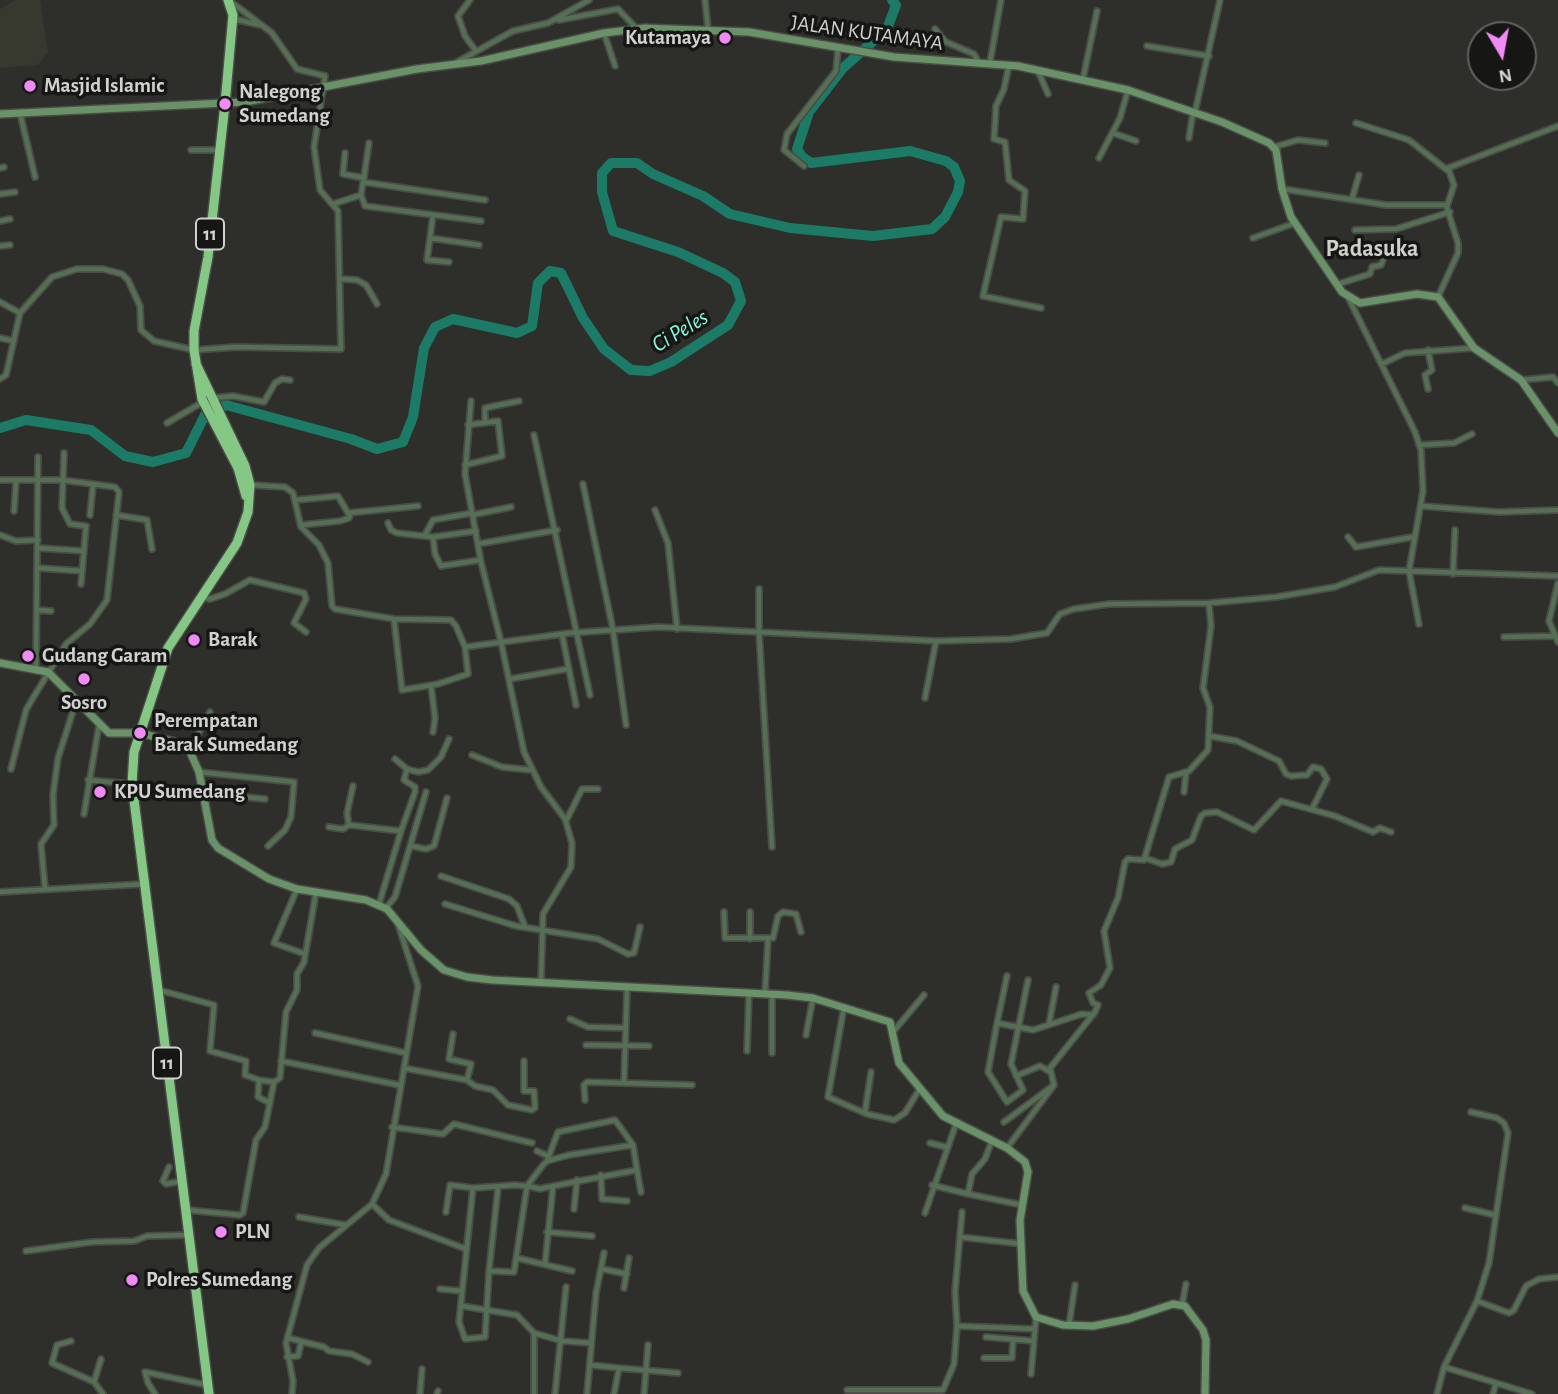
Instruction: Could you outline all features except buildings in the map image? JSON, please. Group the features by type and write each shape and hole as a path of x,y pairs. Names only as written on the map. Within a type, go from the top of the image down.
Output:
{"highway":[{"name":"11","path":"208,1390 132,784 134,752 139,733 168,648 199,596 227,559 248,512 246,466 207,401 194,350 194,331 208,257 225,104 232,23 229,0"}],"main road":[{"name":"JALAN KUTAMAYA","path":"0,114 225,104 450,65 604,33 638,29 708,29 749,32 933,61 1009,64 1083,79 1128,90 1194,112 1273,146"},
{"path":"1273,146 1280,162 1282,189 1295,223 1349,299 1360,303 1417,294 1438,298 1474,348 1521,380 1558,433"},
{"path":"0,663 48,672 77,698 109,733 139,733 177,741 190,749 199,772 212,840 218,848 269,879 297,889 382,906 398,920 421,950 444,970 467,977 813,998 890,1022 899,1063 943,1116 1022,1158 1028,1171 1022,1205 1023,1291 1036,1317 1042,1321 1069,1326 1093,1326 1128,1319 1173,1304 1182,1306 1190,1310 1206,1340 1205,1394"}],"street":[{"path":"0,379 6,375 19,313 45,282 61,273 77,269 114,271 128,280 136,294 143,334 154,341 194,350 236,347 339,350 341,279 338,211 320,190 314,148 324,75 303,71 291,64 280,43 229,0"},
{"path":"470,0 458,16 465,36 476,51"},
{"path":"548,23 589,0"},
{"path":"705,0 708,29"},
{"path":"989,62 1001,0"},
{"path":"1189,138 1220,0"},
{"path":"450,65 521,27 618,9 638,29"},
{"path":"1083,79 1097,10"},
{"path":"232,23 239,20 264,27"},
{"path":"935,29 946,42 974,54 979,63"},
{"path":"604,33 615,66"},
{"path":"1147,46 1209,56"},
{"path":"804,166 784,150 787,134 836,71 838,48"},
{"path":"1009,64 1004,89 996,106 994,139 1005,142 1009,180 1025,191 1023,219 1001,217 983,296 1041,307"},
{"path":"1038,70 1048,94"},
{"path":"1100,158 1128,90"},
{"path":"20,112 36,177"},
{"path":"1356,123 1409,140 1448,171 1454,185 1449,209 1458,253 1438,298"},
{"path":"1448,171 1448,168 1467,158 1499,151 1510,142 1533,138 1558,126"},
{"path":"1112,133 1136,141"},
{"path":"1273,146 1298,140 1325,143"},
{"path":"369,143 361,195 365,206 481,221"},
{"path":"191,150 220,150"},
{"path":"345,153 343,174 363,180 485,200"},
{"path":"1352,199 1359,175"},
{"path":"1282,189 1386,205 1441,204 1449,209"},
{"path":"0,194 15,192"},
{"path":"333,204 361,195"},
{"path":"1355,230 1396,229 1449,209"},
{"path":"433,215 427,260 449,262"},
{"path":"0,220 10,219"},
{"path":"1253,238 1295,223"},
{"path":"430,238 479,245"},
{"path":"0,246 10,245"},
{"path":"1337,285 1371,274 1372,267 1381,265 1383,260"},
{"path":"341,279 356,279 366,285 377,304"},
{"path":"1349,299 1419,445 1424,477 1409,571 1419,624"},
{"path":"0,303 19,313"},
{"path":"0,338 14,341"},
{"path":"1382,364 1405,353 1474,348"},
{"path":"1427,350 1432,370 1425,375 1428,389"},
{"path":"1521,380 1553,377 1558,383"},
{"path":"167,423 207,401 226,395 264,402 275,383 282,379 290,380"},
{"path":"471,401 465,465 472,514 524,752 532,770 565,821 572,843 571,867 543,914 541,982"},
{"path":"485,423 485,408 519,401"},
{"path":"465,465 501,457 498,422 468,425"},
{"path":"1419,445 1454,443 1472,434"},
{"path":"534,435 557,530 590,695"},
{"path":"64,453 62,508 70,524 86,526 81,584"},
{"path":"36,668 38,457"},
{"path":"0,480 62,480 118,488 107,600 90,624 66,644 26,710 11,769"},
{"path":"14,511 16,481"},
{"path":"583,484 613,630 626,725"},
{"path":"90,515 93,485"},
{"path":"247,485 285,487 296,500 301,525 319,545 328,563 333,608 362,616 451,620 465,647 469,673 431,686 406,690 400,688 394,619"},
{"path":"296,500 335,495 345,512 351,513 418,506"},
{"path":"1421,506 1499,512 1558,510"},
{"path":"425,535 433,520 511,507"},
{"path":"655,510 668,543 677,629"},
{"path":"301,525 341,521 349,518 351,513"},
{"path":"116,516 147,520 152,549"},
{"path":"388,523 391,530 397,533 433,537 475,531"},
{"path":"478,544 557,530"},
{"path":"1453,574 1455,530"},
{"path":"0,535 16,541 38,540"},
{"path":"433,537 435,554 441,566 481,560"},
{"path":"1348,537 1356,547 1413,537"},
{"path":"38,548 84,551"},
{"path":"38,568 82,571"},
{"path":"465,647 577,632 677,629 936,641 1011,639 1047,633 1060,614 1074,609 1109,604 1209,603 1325,590 1379,570 1558,576"},
{"path":"199,596 210,599 250,580 304,593 306,599 294,622 306,632"},
{"path":"1558,583 1549,621 1558,642"},
{"path":"759,589 759,632 772,847"},
{"path":"1049,1074 1098,1005 1093,1003 1088,993 1101,985 1110,968 1104,932 1118,898 1125,862 1128,859 1142,862 1145,858 1169,777 1186,773 1205,756 1210,707 1203,688 1211,626 1209,603"},
{"path":"37,610 51,611"},
{"path":"562,634 576,705"},
{"path":"1504,637 1555,636"},
{"path":"925,698 936,641"},
{"path":"510,679 567,670"},
{"path":"431,686 435,718 433,732"},
{"path":"45,889 41,844 54,825 53,795 58,758 77,698"},
{"path":"190,749 210,712"},
{"path":"84,814 99,725"},
{"path":"1209,736 1237,741 1279,761 1286,774 1291,776 1307,775 1313,767 1321,769 1327,779 1312,809"},
{"path":"395,759 407,769 424,771 434,766 449,739"},
{"path":"472,755 502,767 532,770"},
{"path":"382,906 401,831 415,792 414,785 404,780 407,769"},
{"path":"199,772 294,782 291,817 285,830 268,846"},
{"path":"1184,792 1186,773"},
{"path":"88,780 132,784"},
{"path":"349,825 347,813 353,786"},
{"path":"565,821 582,789 598,789"},
{"path":"382,906 395,897 426,792"},
{"path":"202,793 265,799"},
{"path":"411,846 433,847 447,798"},
{"path":"1145,858 1162,864 1171,862 1175,849 1188,844 1200,816 1210,811 1254,830 1279,801 1312,809 1373,832 1380,828 1391,832"},
{"path":"329,827 343,829 349,825 401,831"},
{"path":"441,876 509,899 517,906 525,927"},
{"path":"0,892 145,884"},
{"path":"297,889 293,904 274,943 305,954"},
{"path":"158,990 214,1005 209,1051 245,1059 245,1074 274,1082 280,1078 286,1012 296,993 297,974 305,954 316,892"},
{"path":"445,904 525,927 598,939 631,954 636,947 640,927"},
{"path":"724,912 724,937 768,939 775,936 777,919 783,912 796,914 801,932"},
{"path":"750,912 750,939"},
{"path":"292,1394 293,1381 287,1357 288,1338 307,1265 319,1248 372,1204 386,1174 399,1085 418,986 412,962 397,928 398,920"},
{"path":"768,939 772,1053"},
{"path":"1007,976 988,1072 1007,1102 1023,1090 1011,1065 1028,979"},
{"path":"624,1081 627,985"},
{"path":"1049,1025 1056,987"},
{"path":"747,1051 749,993"},
{"path":"893,1032 924,995"},
{"path":"806,1035 813,998"},
{"path":"844,1007 828,1097 894,1120 905,1113 919,1090"},
{"path":"997,1023 1033,1030 1082,1014 1093,1015"},
{"path":"570,1019 589,1027 625,1028"},
{"path":"315,1034 406,1053"},
{"path":"453,1034 449,1059 471,1064 467,1080"},
{"path":"586,1045 649,1046"},
{"path":"404,1068 467,1080 475,1086 493,1090 508,1105 532,1110 535,1108 534,1091 524,1091 524,1061"},
{"path":"281,1062 399,1085"},
{"path":"1016,1076 1040,1066 1049,1074 1054,1085"},
{"path":"865,1112 871,1072"},
{"path":"259,1080 258,1097 270,1102"},
{"path":"187,1210 242,1215 256,1140 265,1126 274,1082"},
{"path":"585,1100 584,1085 587,1082 692,1084"},
{"path":"1004,1122 1054,1085"},
{"path":"1007,1148 1054,1085"},
{"path":"1437,1394 1444,1367 1477,1301 1489,1263 1507,1131 1497,1118 1471,1112"},
{"path":"489,1271 513,1273 527,1186 547,1158 558,1132 613,1120 619,1122 633,1144 641,1192"},
{"path":"392,1127 443,1134 454,1124 532,1143"},
{"path":"925,1213 932,1185 956,1125"},
{"path":"930,1143 946,1147"},
{"path":"968,1194 972,1174 985,1159 992,1143"},
{"path":"539,1152 547,1158 633,1144"},
{"path":"169,1167 163,1181 166,1184 183,1181"},
{"path":"446,1212 450,1185 498,1188 508,1185 541,1189 637,1170"},
{"path":"601,1175 603,1199 627,1201"},
{"path":"574,1209 576,1180"},
{"path":"932,1185 1022,1205"},
{"path":"545,1264 553,1186"},
{"path":"473,1188 459,1322 463,1337 468,1340 485,1337 498,1188"},
{"path":"372,1204 389,1220 466,1249"},
{"path":"1465,1208 1495,1215"},
{"path":"847,1390 943,1390 954,1364 957,1326 955,1292 962,1212"},
{"path":"299,1217 347,1225"},
{"path":"547,1231 592,1236"},
{"path":"26,1251 92,1242 134,1241 147,1236 190,1235"},
{"path":"960,1237 1023,1244"},
{"path":"587,1394 591,1343 604,1253"},
{"path":"517,1258 572,1271"},
{"path":"624,1288 629,1258"},
{"path":"602,1269 627,1274"},
{"path":"1477,1301 1510,1313 1526,1286 1539,1279 1558,1277"},
{"path":"1182,1306 1185,1284"},
{"path":"1069,1326 1075,1285"},
{"path":"555,1394 566,1287"},
{"path":"440,1289 462,1291"},
{"path":"462,1306 521,1316 534,1333 562,1342 591,1343"},
{"path":"1031,1374 1036,1317"},
{"path":"957,1326 1035,1328"},
{"path":"534,1333 534,1394"},
{"path":"986,1337 1034,1341"},
{"path":"288,1338 352,1354 368,1362"},
{"path":"984,1358 1012,1358 1013,1339"},
{"path":"71,1341 57,1345 52,1363 94,1382 103,1394"},
{"path":"287,1357 298,1356 301,1343"},
{"path":"644,1394 648,1345"},
{"path":"94,1382 101,1359"},
{"path":"590,1365 678,1373"},
{"path":"1444,1367 1532,1394"},
{"path":"614,1394 618,1368"},
{"path":"419,1394 422,1369"},
{"path":"155,1394 145,1372 208,1390"},
{"path":"1493,1394 1496,1383"}],"shaded area":[{"path":"15,0 40,0 48,52 38,65 0,68 0,9"}],"waterway":[{"name":"Ci Peles","path":"0,428 26,420 91,430 125,456 153,462 186,453 205,415 226,405 351,439 377,449 403,442 413,417 424,348 435,327 453,319 517,333 532,326 538,283 550,271 561,273 583,318 604,349 631,370 650,371 671,362 728,325 741,301 735,282 723,273 678,252 613,231 602,192 602,173 611,163 637,163 653,174 703,196 730,214 790,228 873,236 932,229 945,217 958,192 960,181 954,167 946,161 910,151 811,163 802,157 797,149 809,112 843,68 887,29 896,5 892,0"}],"place":[{"name":"Kutamaya","path":"725,38"},
{"name":"Masjid Islamic","path":"30,86"},
{"name":"Nalegong Sumedang","path":"225,104"},
{"name":"Barak","path":"194,640"},
{"name":"Gudang Garam","path":"28,656"},
{"name":"Sosro","path":"84,679"},
{"name":"Perempatan Barak Sumedang","path":"140,733"},
{"name":"KPU Sumedang","path":"100,792"},
{"name":"PLN","path":"221,1232"},
{"name":"Polres Sumedang","path":"132,1280"}],"district":[{"name":"Padasuka","path":"1372,249"}]}
